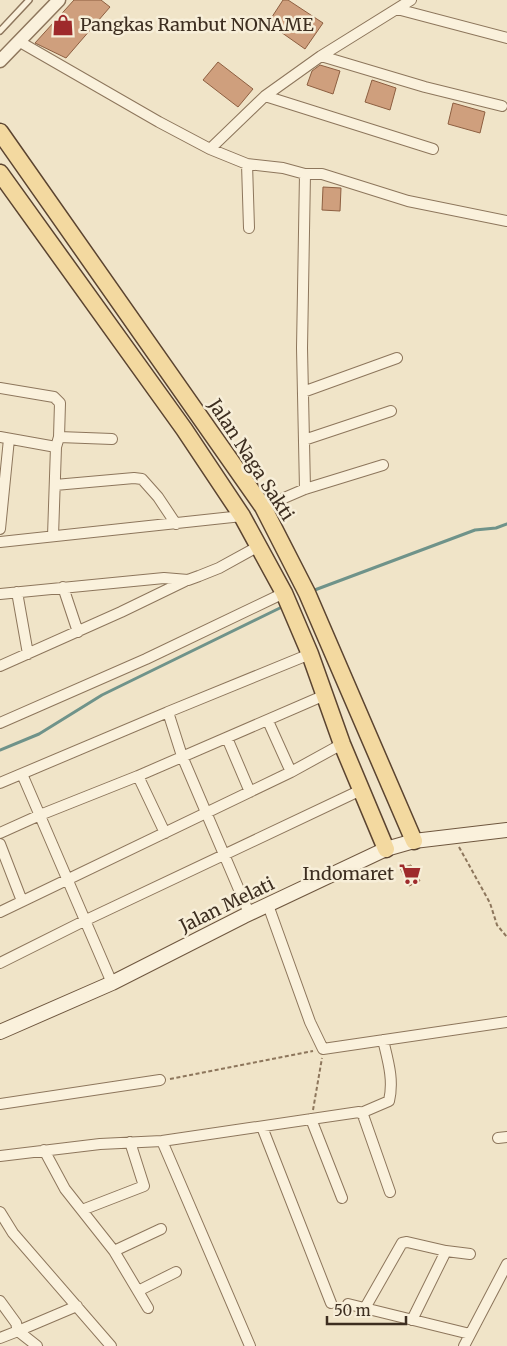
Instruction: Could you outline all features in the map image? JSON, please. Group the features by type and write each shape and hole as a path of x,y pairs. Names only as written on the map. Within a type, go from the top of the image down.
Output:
{"main road":[{"name":"Jalan Naga Sakti","path":"0,132 264,507 307,593 414,841"},
{"path":"0,173 184,429 242,516 284,593 310,654 342,744 386,849"},
{"path":"62,260 67,254 80,246"},
{"name":"Jalan Melati","path":"0,1032 112,983 249,914 386,849 414,841 507,830"}],"street":[{"path":"0,61 59,0"},
{"path":"210,149 265,96 321,56 411,0"},
{"path":"397,9 507,38"},
{"path":"20,42 112,96 210,149 247,164 283,168 305,174 322,174 408,201 507,221"},
{"path":"321,56 502,106"},
{"path":"265,96 432,149"},
{"path":"247,164 249,228"},
{"path":"305,174 302,348 305,489"},
{"path":"303,392 397,358"},
{"path":"0,388 57,399 60,403 53,536"},
{"path":"304,440 391,410"},
{"path":"0,529 5,438 58,442 112,439"},
{"path":"264,507 305,489 383,465"},
{"path":"56,485 134,478 142,479 154,492 176,524"},
{"path":"0,542 242,516"},
{"path":"0,666 78,632 188,580 210,572 259,546"},
{"path":"0,594 164,578 188,580"},
{"path":"63,587 78,632"},
{"path":"17,592 28,654"},
{"path":"0,723 146,659 284,593"},
{"path":"0,783 310,654"},
{"path":"0,833 268,721 325,695"},
{"path":"168,712 182,756 249,914"},
{"path":"268,721 291,772"},
{"path":"227,738 250,792"},
{"path":"0,912 68,881 291,772 342,744"},
{"path":"22,774 112,983"},
{"path":"138,776 165,833"},
{"path":"0,963 84,921 361,790"},
{"path":"0,844 22,901"},
{"path":"268,906 310,1022 323,1049 507,1022"},
{"path":"0,1156 130,1142 162,1141 356,1112 361,1113 389,1101 392,1091 391,1072 383,1040"},
{"path":"0,1104 160,1080"},
{"path":"361,1113 390,1192"},
{"path":"311,1119 342,1198"},
{"path":"262,1127 332,1303"},
{"path":"162,1141 250,1346"},
{"path":"82,1210 144,1186 130,1142"},
{"path":"44,1150 63,1186 114,1251 148,1308"},
{"path":"0,1212 13,1233 111,1346"},
{"path":"114,1251 161,1229"},
{"path":"365,1308 402,1243 407,1242 446,1251 470,1254"},
{"path":"412,1320 446,1251"},
{"path":"464,1346 507,1264"},
{"path":"138,1291 176,1272"},
{"path":"0,1301 16,1322 18,1331 37,1346"},
{"path":"348,1304 470,1334"},
{"path":"0,1338 77,1306"}],"lane":[{"path":"1,27 29,0"}],"path":[{"path":"452,836 490,903 497,925 507,937"},
{"path":"160,1080 323,1049 311,1119"}],"building":[{"path":"74,0 101,0 110,7 66,58 35,43"},
{"path":"283,0 288,0 323,23 305,49 268,23"},
{"path":"218,62 253,89 238,107 203,80"},
{"path":"320,65 340,71 333,94 307,85 312,71"},
{"path":"372,80 396,88 390,110 365,102"},
{"path":"453,103 485,112 480,133 448,124"},
{"path":"323,187 341,188 340,211 322,210"},
{"name":"Indomaret","path":"411,865 420,881 409,886 400,868"}],"waterway":[{"path":"312,591 475,530 496,528 507,524"},
{"path":"0,750 39,734 102,695 284,606"}],"place":[{"name":"Pangkas Rambut NONAME","path":"63,25"},
{"name":"Indomaret","path":"410,874"}]}
